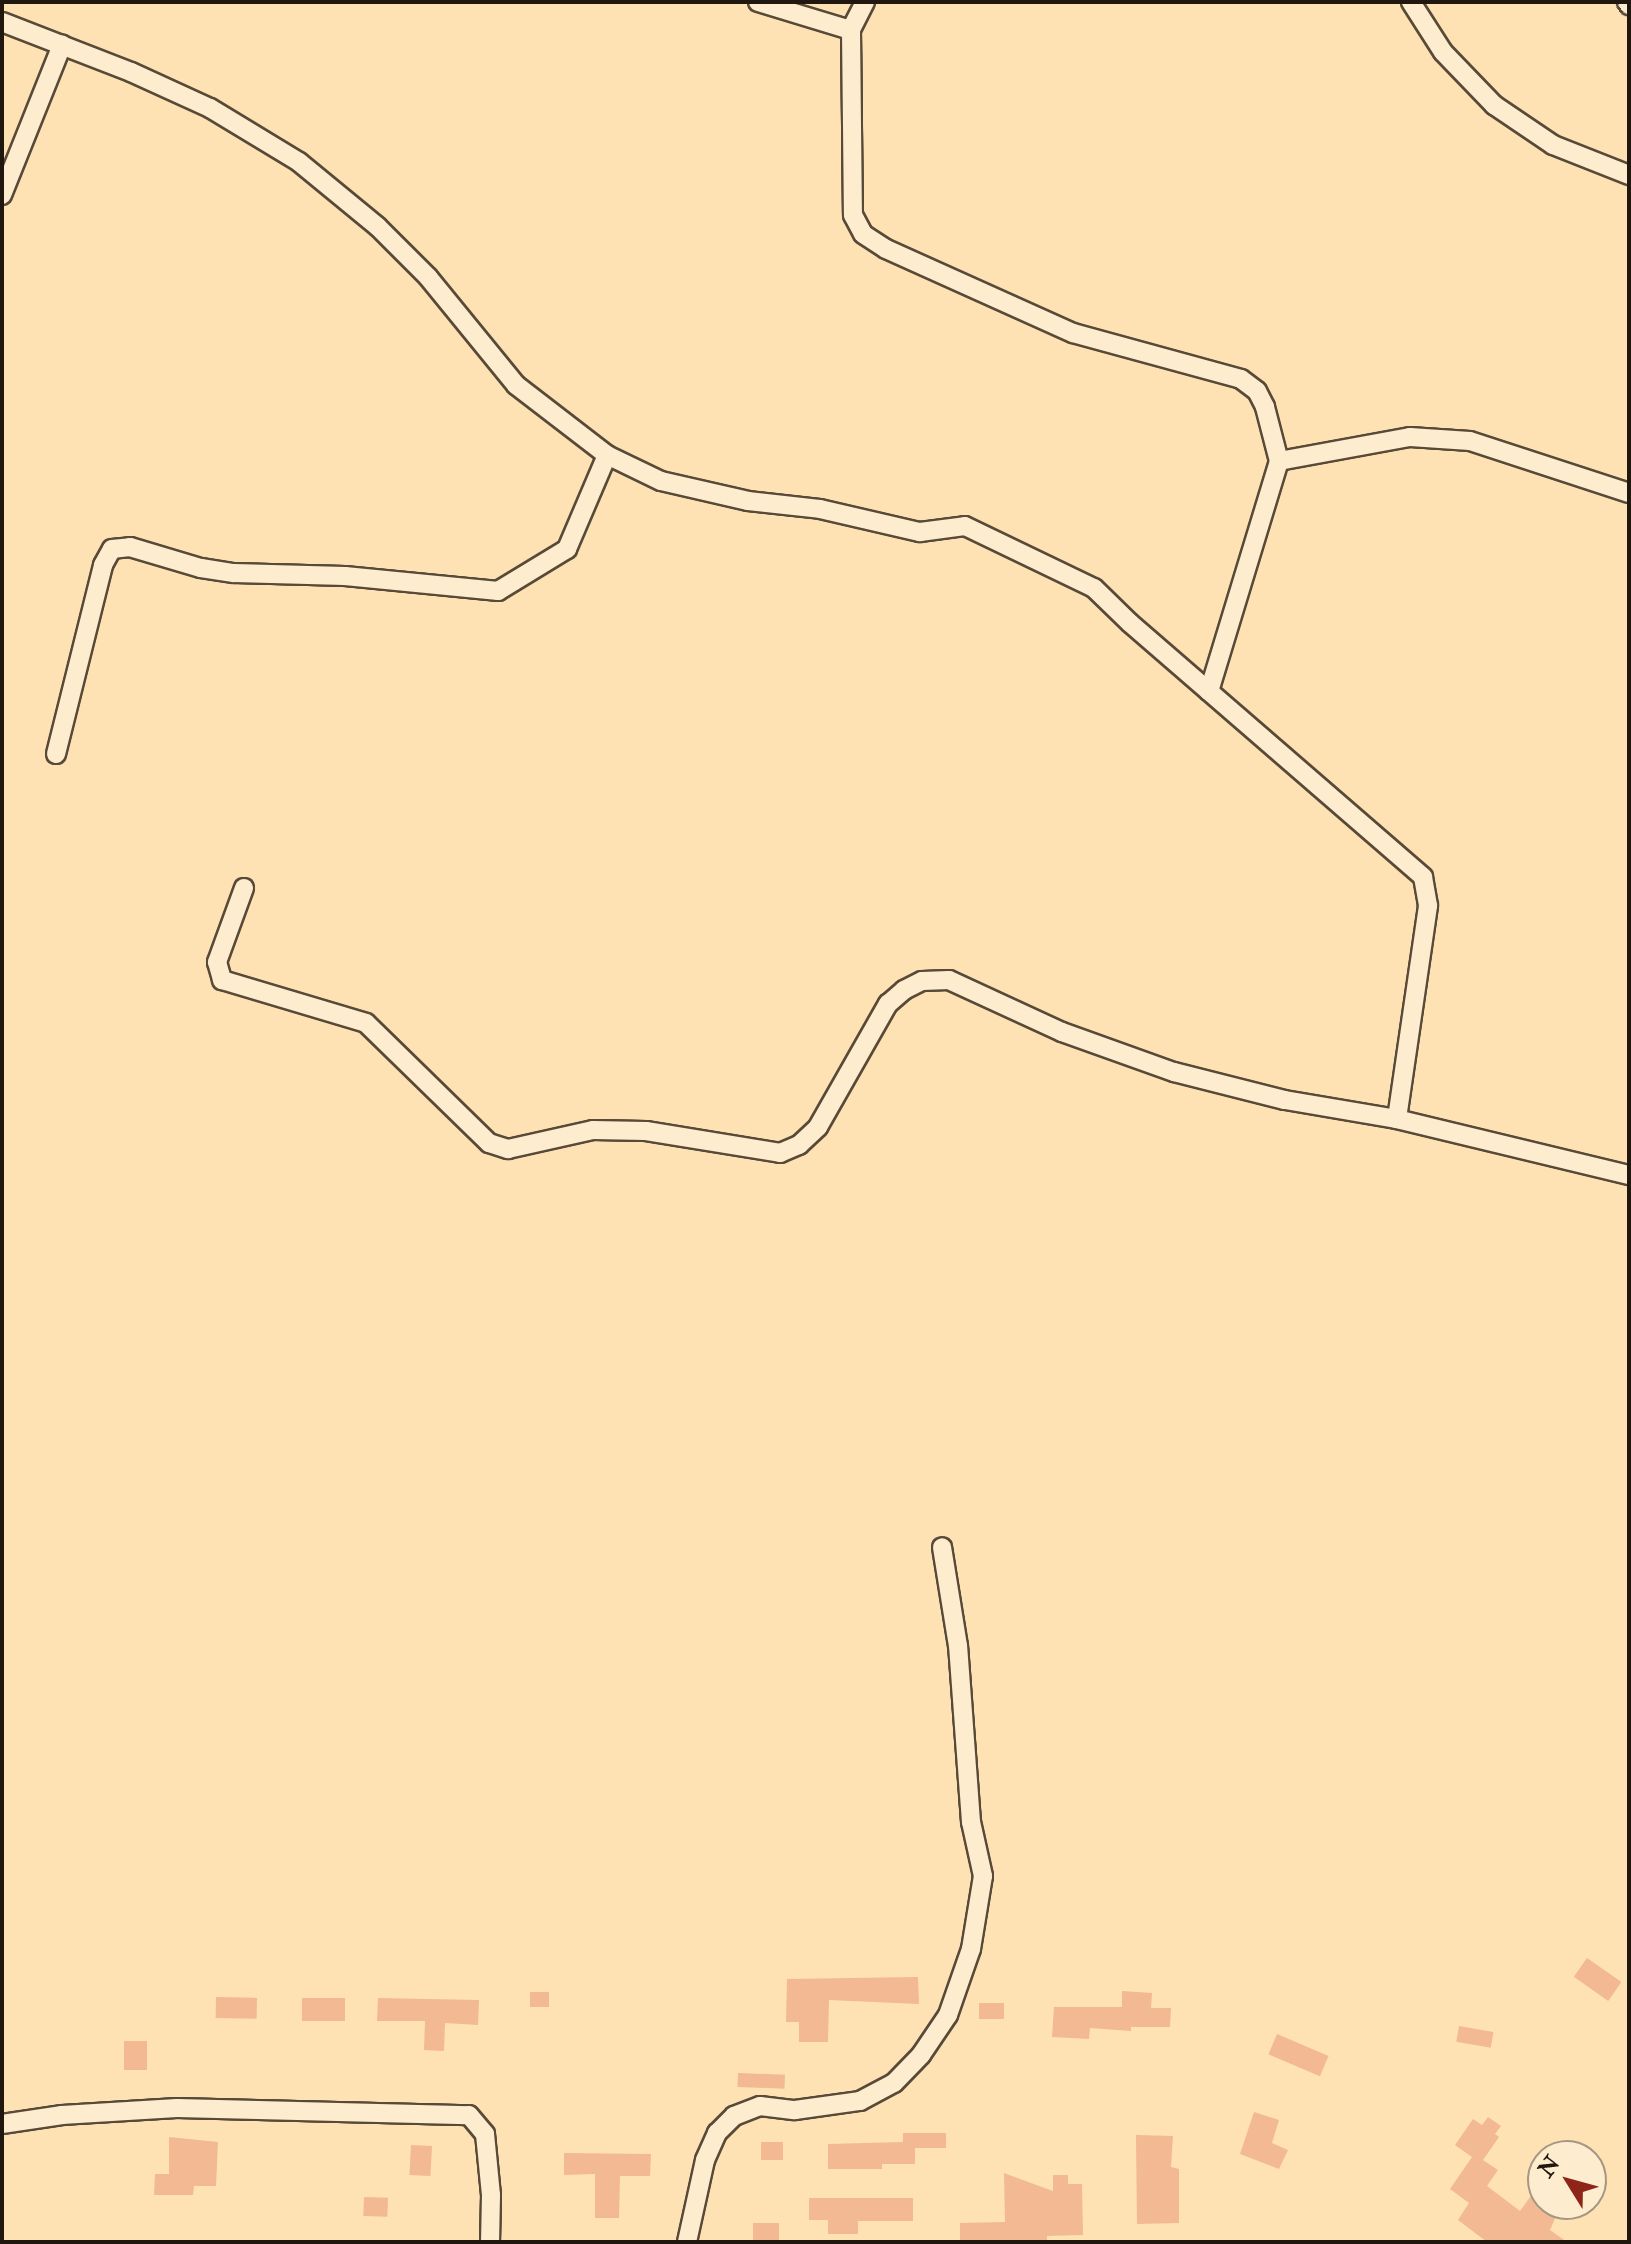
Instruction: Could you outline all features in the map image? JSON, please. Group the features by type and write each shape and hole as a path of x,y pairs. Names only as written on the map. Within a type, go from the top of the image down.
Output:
{"street":[{"path":"758,2 851,30"},
{"path":"865,2 851,30 853,215 863,234 886,249 1073,333 1241,379 1257,391 1265,407 1279,461 1209,692"},
{"path":"1411,2 1443,52 1494,105 1553,145 1629,175"},
{"path":"2,22 210,108 299,162 378,227 428,277 516,385 607,455 661,481 748,501 820,509 920,532 965,526 1094,588 1423,877 1428,906 1397,1119"},
{"path":"2,195 62,45"},
{"path":"1279,461 1410,437 1470,441 1629,493"},
{"path":"56,754 103,565 112,549 130,547 201,568 234,573 345,576 498,591 524,572 558,558 567,549 607,455"},
{"path":"244,888 217,962 222,980 366,1023 489,1143 508,1149 593,1130 646,1131 780,1153 799,1145 818,1127 888,1004 922,981 949,980 1062,1032 1174,1072 1285,1100 1397,1119 1629,1175"},
{"path":"687,2242 705,2160 717,2133 734,2116 760,2106 795,2110 860,2101 894,2083 921,2055 948,2015 971,1949 983,1876 971,1822 958,1646 942,1547"},
{"path":"2,2124 62,2115 177,2108 469,2115 485,2134 491,2195 490,2242"}],"building":[{"path":"1587,1958 1621,1982 1608,2001 1574,1977"},
{"path":"918,1977 919,2004 829,2000 828,2042 799,2042 799,2022 786,2022 787,1979"},
{"path":"1122,1991 1152,1993 1151,2008 1171,2008 1170,2027 1131,2027 1131,2031 1090,2028 1089,2039 1052,2037 1054,2007 1122,2007"},
{"path":"530,1992 549,1992 549,2007 530,2007"},
{"path":"216,1997 257,1998 257,2019 216,2018"},
{"path":"302,1998 345,1998 345,2021 302,2021"},
{"path":"378,1998 479,2000 478,2025 445,2023 444,2051 424,2050 425,2021 377,2021"},
{"path":"979,2003 1004,2003 1004,2019 979,2019"},
{"path":"1459,2026 1493,2032 1491,2048 1456,2042"},
{"path":"1277,2034 1329,2056 1320,2076 1268,2054"},
{"path":"124,2041 147,2041 147,2070 124,2070"},
{"path":"738,2073 785,2075 784,2089 738,2087"},
{"path":"1254,2112 1279,2120 1272,2143 1288,2150 1279,2169 1240,2154"},
{"path":"1488,2117 1501,2126 1495,2134 1499,2137 1483,2160 1498,2170 1487,2186 1520,2211 1527,2201 1527,2220 1554,2220 1550,2230 1567,2242 1487,2242 1458,2220 1469,2203 1450,2189 1472,2157 1455,2145 1473,2119 1482,2125"},
{"path":"903,2133 946,2133 946,2148 915,2148 915,2164 882,2164 882,2169 828,2169 828,2144 903,2142"},
{"path":"1136,2135 1173,2136 1171,2167 1179,2169 1179,2223 1137,2224"},
{"path":"169,2137 218,2142 216,2186 194,2186 193,2195 154,2195 155,2174 169,2174"},
{"path":"761,2142 783,2142 783,2160 761,2160"},
{"path":"411,2145 432,2146 430,2176 409,2175"},
{"path":"564,2153 651,2154 650,2176 620,2176 619,2218 595,2218 595,2174 564,2175"},
{"path":"1004,2173 1053,2191 1053,2175 1068,2175 1068,2184 1082,2184 1083,2235 1047,2236 1047,2242 960,2242 960,2223 1005,2222"},
{"path":"364,2197 388,2198 387,2217 363,2216"},
{"path":"809,2198 913,2198 913,2221 858,2221 858,2234 828,2234 828,2220 809,2220"},
{"path":"753,2223 779,2223 779,2242 753,2242"}]}
